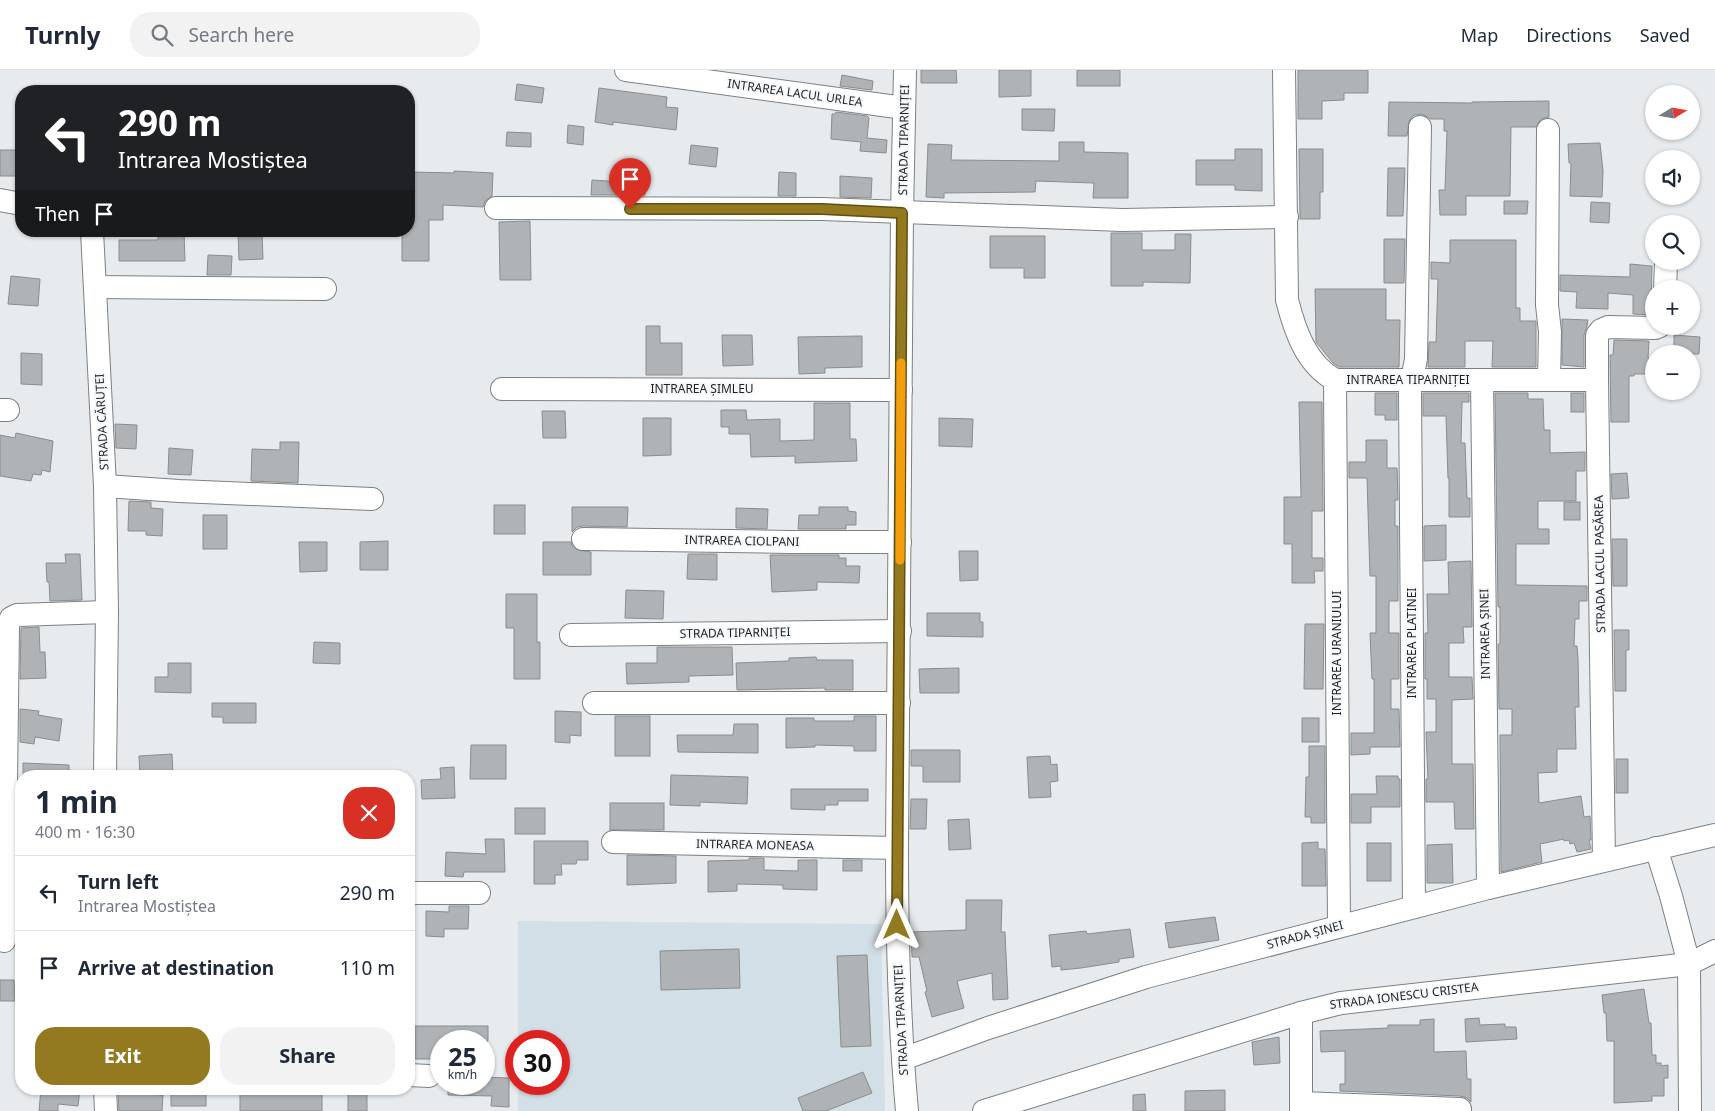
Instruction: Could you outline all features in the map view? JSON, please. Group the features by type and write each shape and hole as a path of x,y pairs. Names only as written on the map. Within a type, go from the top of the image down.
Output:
{"street":[{"name":"INTRAREA LACUL URLEA","path":"626,70 694,74 904,108"},
{"name":"STRADA TIPARNIȚEI","path":"905,70 902,213 897,944 906,1104"},
{"name":"INTRAREA TIPARNIȚEI","path":"1284,70 1287,300 1293,326 1314,364 1335,380 1597,380"},
{"name":"INTRAREA PLATINEI","path":"1414,907 1410,390 1416,359 1420,127"},
{"path":"1548,130 1547,305 1550,332 1549,380"},
{"path":"0,200 15,203"},
{"path":"496,208 822,209 1122,220 1287,217"},
{"name":"STRADA CĂRUȚEI","path":"92,237 105,486 107,612 105,770"},
{"path":"95,287 324,289"},
{"name":"STRADA LACUL PASĂREA","path":"1604,860 1597,380 1598,334 1601,330 1608,327 1645,328"},
{"name":"INTRAREA URANIULUI","path":"1335,380 1339,926"},
{"name":"INTRAREA ȘINEI","path":"1482,380 1488,888"},
{"name":"INTRAREA ȘIMLEU","path":"502,389 901,390"},
{"path":"105,486 372,499"},
{"name":"INTRAREA CIOLPANI","path":"583,539 900,542"},
{"path":"8,941 8,625 11,618 16,615 107,612"},
{"name":"STRADA TIPARNIȚEI","path":"571,636 900,631"},
{"path":"594,703 899,703"},
{"name":"STRADA ȘINEI","path":"903,1059 988,1028 1146,977 1488,888 1715,835"},
{"name":"INTRAREA MONEASA","path":"613,842 897,848"},
{"path":"1656,848 1689,964 1690,1111"},
{"path":"415,893 479,893"},
{"name":"STRADA IONESCU CRISTEA","path":"984,1111 1301,1013 1341,1003 1363,999 1689,964 1715,951"},
{"path":"1301,1013 1301,1107 1460,1109"},
{"path":"105,1095 106,1111"}],"shaded area":[{"path":"518,921 881,924 885,1111 518,1111 518,1095 570,1095 570,1030 518,1030"}],"building":[{"path":"921,70 956,70 957,83 921,83"},
{"path":"999,70 1031,70 1031,96 999,97"},
{"path":"1077,70 1120,70 1120,86 1077,86"},
{"path":"1298,70 1368,70 1368,93 1344,93 1344,100 1322,101 1322,119 1298,119"},
{"path":"842,75 873,81 872,90 840,86"},
{"path":"517,84 544,88 542,103 515,100"},
{"path":"599,88 667,97 666,107 678,108 676,130 613,122 613,125 595,122"},
{"path":"1549,101 1549,117 1541,119 1536,127 1511,127 1510,196 1466,196 1466,215 1440,215 1439,190 1445,190 1447,131 1444,131 1444,119 1430,119 1421,114 1414,115 1409,121 1407,136 1388,136 1389,102 1472,103"},
{"path":"1022,109 1055,109 1054,131 1022,130"},
{"path":"836,112 867,116 869,118 867,138 887,140 886,153 860,151 861,142 831,139 832,114"},
{"path":"568,125 584,127 583,145 567,143"},
{"path":"507,132 531,133 531,147 506,146"},
{"path":"1059,142 1084,142 1084,152 1128,153 1128,198 1093,198 1094,183 1036,181 1035,192 944,193 944,198 926,197 928,144 952,145 951,160 1059,161"},
{"path":"1600,143 1603,171 1602,197 1570,196 1571,163 1569,163 1568,144"},
{"path":"691,145 718,148 716,167 689,164"},
{"path":"1235,149 1262,149 1262,191 1235,190 1235,185 1196,185 1196,160 1235,160"},
{"path":"1299,149 1323,149 1323,192 1320,192 1320,219 1300,219"},
{"path":"0,150 15,150 15,176 0,176"},
{"path":"1388,168 1405,168 1403,216 1387,216"},
{"path":"454,171 493,173 492,196 485,201 483,207 443,205 443,220 429,220 429,261 402,261 402,237 415,237 415,172 454,173"},
{"path":"779,172 796,173 796,196 778,196"},
{"path":"840,176 872,178 871,198 840,197"},
{"path":"592,180 646,181 645,195 591,195"},
{"path":"1504,201 1528,201 1527,214 1504,214"},
{"path":"1591,202 1610,203 1609,223 1590,222"},
{"path":"530,221 531,280 500,280 499,222"},
{"path":"1111,233 1142,233 1142,250 1175,250 1175,234 1191,234 1190,283 1143,282 1143,286 1111,286"},
{"path":"990,236 1045,236 1045,278 1024,278 1024,268 990,268"},
{"path":"158,237 184,237 185,261 119,261 119,240 158,240"},
{"path":"238,237 262,237 263,259 239,260"},
{"path":"1384,239 1405,239 1404,283 1384,283"},
{"path":"1450,240 1516,240 1516,308 1520,308 1520,321 1536,321 1536,367 1492,367 1493,341 1465,341 1465,367 1428,367 1429,342 1436,342 1438,279 1431,279 1431,262 1450,263"},
{"path":"208,255 232,256 231,275 207,275"},
{"path":"1630,264 1645,265 1645,270 1652,270 1652,280 1645,280 1645,315 1633,314 1633,295 1608,293 1608,309 1576,308 1577,292 1560,291 1560,275 1630,277"},
{"path":"11,276 40,279 38,306 8,304"},
{"path":"1315,289 1386,289 1386,320 1400,320 1399,367 1339,367 1333,363 1316,342"},
{"path":"1562,319 1588,320 1584,335 1584,367 1562,365"},
{"path":"646,326 660,326 660,343 682,343 682,375 646,375"},
{"path":"722,335 752,335 753,365 723,366"},
{"path":"1674,335 1700,337 1700,345 1674,345"},
{"path":"862,336 862,367 825,368 825,373 799,374 798,337"},
{"path":"1614,340 1649,341 1649,345 1645,345 1645,374 1629,376 1629,422 1611,422 1610,355 1613,355"},
{"path":"21,353 42,354 42,385 21,384"},
{"path":"1375,393 1397,393 1397,420 1385,420 1385,415 1375,415"},
{"path":"1423,393 1469,393 1469,402 1462,402 1461,443 1465,443 1467,498 1470,498 1470,517 1449,517 1446,416 1423,416"},
{"path":"1495,393 1528,393 1528,399 1543,399 1544,430 1550,430 1550,453 1585,452 1585,471 1576,471 1576,501 1538,501 1538,529 1549,529 1549,544 1516,544 1516,585 1587,586 1587,601 1579,601 1579,619 1575,619 1574,646 1577,646 1578,658 1579,707 1575,707 1576,749 1557,749 1557,772 1538,773 1539,803 1581,796 1584,817 1590,816 1591,840 1589,840 1591,849 1577,852 1574,843 1570,844 1569,840 1564,841 1564,839 1540,844 1542,862 1501,872 1500,735 1512,735 1512,709 1499,709 1498,644 1500,644 1500,607 1498,607"},
{"path":"1571,393 1584,393 1584,412 1571,412"},
{"path":"1299,402 1322,402 1323,511 1312,511 1312,558 1323,558 1323,571 1314,571 1315,583 1292,583 1292,544 1284,544 1284,497 1301,497"},
{"path":"814,403 850,403 850,439 856,439 857,461 795,463 795,456 751,457 750,434 729,434 729,427 721,427 721,410 746,410 747,420 780,419 780,441 814,440"},
{"path":"542,411 565,411 566,438 543,438"},
{"path":"643,418 671,418 671,455 643,456"},
{"path":"939,418 973,419 972,447 939,446"},
{"path":"115,424 137,425 136,449 116,448"},
{"path":"16,433 53,441 50,472 42,470 41,475 33,474 31,481 0,476 0,435 15,438"},
{"path":"1366,440 1387,440 1387,468 1397,468 1398,500 1395,500 1395,526 1398,526 1398,601 1389,601 1389,633 1399,633 1399,679 1391,679 1391,709 1399,709 1400,747 1370,747 1370,754 1351,755 1351,733 1374,733 1374,679 1372,679 1370,633 1376,633 1376,576 1370,576 1367,478 1349,478 1349,462 1366,462"},
{"path":"280,442 299,442 298,483 251,481 252,449 280,450"},
{"path":"169,448 193,450 191,475 168,474"},
{"path":"1627,473 1629,498 1612,499 1611,474"},
{"path":"129,501 151,502 151,508 163,509 162,536 146,535 146,531 128,531"},
{"path":"1564,502 1580,502 1580,520 1564,520"},
{"path":"494,505 525,505 525,534 494,534"},
{"path":"572,507 628,507 627,527 583,526 577,527 572,532"},
{"path":"819,507 848,507 848,511 856,512 856,525 846,525 846,529 798,529 799,515 819,515"},
{"path":"736,508 768,509 767,529 736,528"},
{"path":"203,515 227,515 227,549 203,549"},
{"path":"1446,525 1446,560 1424,561 1424,526"},
{"path":"1612,539 1627,539 1627,586 1613,586"},
{"path":"388,541 388,570 360,570 360,542"},
{"path":"299,542 327,542 327,571 300,572"},
{"path":"543,542 571,542 572,546 577,550 591,552 591,575 543,575"},
{"path":"959,551 978,551 978,580 960,581"},
{"path":"65,554 80,554 82,600 50,601 46,563 66,563"},
{"path":"688,554 717,554 717,580 687,579"},
{"path":"770,555 839,555 839,558 846,558 846,566 860,566 859,583 817,582 817,590 772,592"},
{"path":"1471,561 1472,627 1463,627 1464,643 1449,643 1449,677 1472,677 1473,699 1452,700 1452,764 1473,764 1474,829 1455,829 1454,802 1426,802 1426,779 1428,779 1426,732 1436,732 1436,699 1427,699 1427,679 1425,679 1425,633 1428,633 1427,594 1449,594 1448,562"},
{"path":"626,590 664,591 663,619 625,618"},
{"path":"506,594 537,594 537,642 540,642 540,679 514,679 514,628 506,628"},
{"path":"927,613 980,613 980,622 983,622 983,637 927,636"},
{"path":"1305,624 1324,624 1323,689 1304,689"},
{"path":"39,627 40,652 45,652 46,678 20,679 21,628"},
{"path":"1614,630 1629,630 1629,650 1626,650 1626,691 1615,691"},
{"path":"314,642 340,643 340,664 313,663"},
{"path":"657,647 732,647 733,675 689,676 689,682 627,684 626,663 657,663"},
{"path":"816,657 817,660 853,660 853,690 825,690 825,688 737,690 736,663 789,661 789,658"},
{"path":"168,663 191,663 191,693 155,692 155,677 168,677"},
{"path":"959,668 959,693 920,693 919,669"},
{"path":"212,703 256,703 256,723 223,723 223,717 212,717"},
{"path":"20,709 39,711 38,715 62,719 59,741 35,737 34,744 20,742"},
{"path":"555,711 581,712 581,736 570,735 570,743 555,742"},
{"path":"615,716 650,716 650,756 615,756"},
{"path":"854,716 876,716 876,751 854,751 854,746 815,745 815,747 786,748 786,718 814,718 814,721 854,721"},
{"path":"1302,718 1319,718 1319,742 1302,742"},
{"path":"734,724 758,724 758,753 678,752 677,735 733,735"},
{"path":"471,745 506,745 506,779 470,779"},
{"path":"1309,746 1325,746 1325,823 1311,823 1311,817 1305,817 1306,777 1309,777"},
{"path":"911,750 960,750 960,782 923,782 923,766 911,766"},
{"path":"172,754 173,770 140,770 139,756"},
{"path":"1050,756 1051,765 1057,764 1058,781 1050,782 1051,797 1029,798 1027,757"},
{"path":"1616,759 1628,759 1628,793 1616,793"},
{"path":"23,763 69,765 69,770 23,770"},
{"path":"454,767 455,798 422,799 421,780 441,779 440,768"},
{"path":"671,775 748,777 747,804 700,802 700,806 670,805"},
{"path":"1376,776 1398,776 1398,779 1400,779 1400,807 1371,807 1371,823 1351,823 1351,794 1377,794"},
{"path":"791,789 868,789 868,801 838,801 838,805 825,805 825,810 791,809"},
{"path":"911,799 927,799 926,829 910,829"},
{"path":"610,803 664,803 664,830 610,830"},
{"path":"515,808 545,808 545,834 515,834"},
{"path":"969,819 971,849 949,850 948,820"},
{"path":"485,839 504,839 505,872 464,872 463,877 445,876 446,852 486,854"},
{"path":"534,841 588,841 588,860 577,860 576,864 561,864 562,875 555,875 555,884 534,884"},
{"path":"1318,842 1318,849 1325,849 1326,886 1302,886 1302,843"},
{"path":"1367,843 1391,843 1391,881 1367,881"},
{"path":"1452,844 1453,883 1427,883 1427,845"},
{"path":"627,855 676,856 676,883 627,885"},
{"path":"749,858 764,858 764,870 798,871 798,860 817,860 817,890 783,889 783,885 737,884 737,891 708,892 708,861 749,860"},
{"path":"843,860 862,860 862,871 843,871"},
{"path":"966,900 1002,900 1001,932 1005,932 1008,999 993,1000 992,973 957,981 964,1008 932,1017 925,992 927,991 919,957 912,957 911,932 966,930"},
{"path":"449,906 469,906 468,929 444,929 444,937 426,936 426,911 449,912"},
{"path":"1215,917 1219,940 1169,948 1165,923"},
{"path":"1130,929 1134,957 1119,959 1119,962 1081,968 1061,970 1061,966 1052,967 1049,935 1086,931 1087,934"},
{"path":"739,949 740,988 661,990 660,951"},
{"path":"867,955 871,1046 841,1047 837,956"},
{"path":"0,980 14,980 15,1001 0,1001"},
{"path":"1644,989 1649,1023 1651,1023 1652,1055 1656,1055 1656,1063 1661,1063 1661,1066 1668,1065 1668,1078 1664,1078 1664,1096 1652,1096 1652,1101 1614,1103 1614,1041 1607,1041 1606,1013 1604,1013 1602,995"},
{"path":"1479,1018 1480,1025 1505,1024 1505,1027 1516,1027 1517,1039 1466,1042 1465,1019"},
{"path":"1434,1019 1434,1052 1466,1051 1467,1079 1471,1079 1471,1102 1467,1098 1460,1096 1340,1091 1340,1084 1345,1084 1345,1051 1321,1052 1320,1031 1388,1028 1388,1025 1420,1025 1420,1020"},
{"path":"415,1026 488,1026 488,1030 430,1030 430,1059 415,1059"},
{"path":"1279,1037 1280,1063 1254,1065 1252,1042"},
{"path":"863,1072 872,1093 826,1111 803,1111 798,1098"},
{"path":"495,1077 505,1078 505,1095 509,1095 509,1107 491,1106 492,1096 448,1095 495,1095"},
{"path":"1225,1090 1225,1111 1185,1111 1185,1091"},
{"path":"1145,1094 1146,1111 1133,1111 1133,1095"},
{"path":"40,1095 79,1095 78,1106 58,1104 58,1111 39,1111"},
{"path":"118,1095 163,1095 162,1111 119,1111"},
{"path":"171,1095 206,1095 206,1106 171,1106"},
{"path":"240,1095 322,1095 322,1111 240,1111"},
{"path":"348,1095 367,1095 367,1111 348,1111"}],"slow traffic":[{"path":"900,560 901,363"}],"route":[{"path":"630,209 822,209 902,213 897,925"}]}
